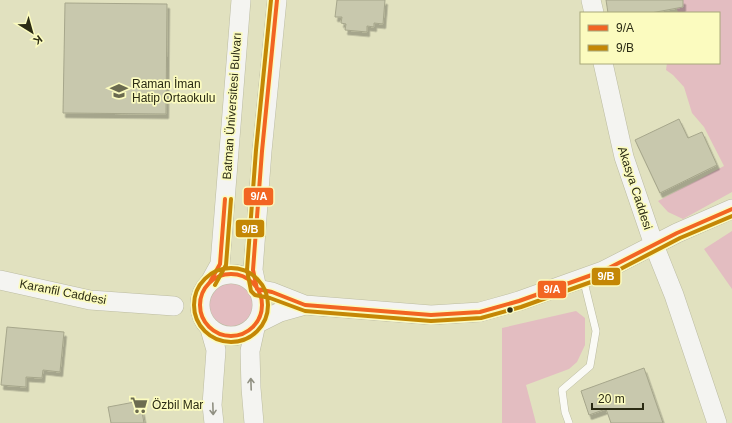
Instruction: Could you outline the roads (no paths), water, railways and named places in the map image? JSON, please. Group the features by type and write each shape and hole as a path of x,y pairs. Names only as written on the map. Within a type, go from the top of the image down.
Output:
{"street":[{"name":"Batman Üniversitesi Bulvarı","path":"207,286 220,264 240,0"},
{"path":"257,289 253,270 262,150 277,0"},
{"path":"591,0 594,12"},
{"name":"Akasya Caddesi","path":"603,64 624,157 718,423"},
{"path":"257,289 272,292 305,305 431,315 480,312 519,301 603,271 677,233 732,210"},
{"path":"230,274 240,275 249,279 261,295 263,305 261,315 256,324 249,331 239,336 229,337 219,335 194,314 174,306 198,295 219,276 230,274"},
{"name":"Karanfil Caddesi","path":"0,280 90,300 174,306"},
{"path":"207,286 200,300 200,311 216,350 212,405 214,423"},
{"path":"256,324 280,312 305,305"},
{"path":"254,423 250,351 256,324"}],"lane":[{"path":"569,423 565,412 562,390 590,366 596,331 583,278"}],"place":[{"name":"Raman İman Hatip Ortaokulu","path":"119,91"},
{"name":"Özbil Mar","path":"139,405"}]}
